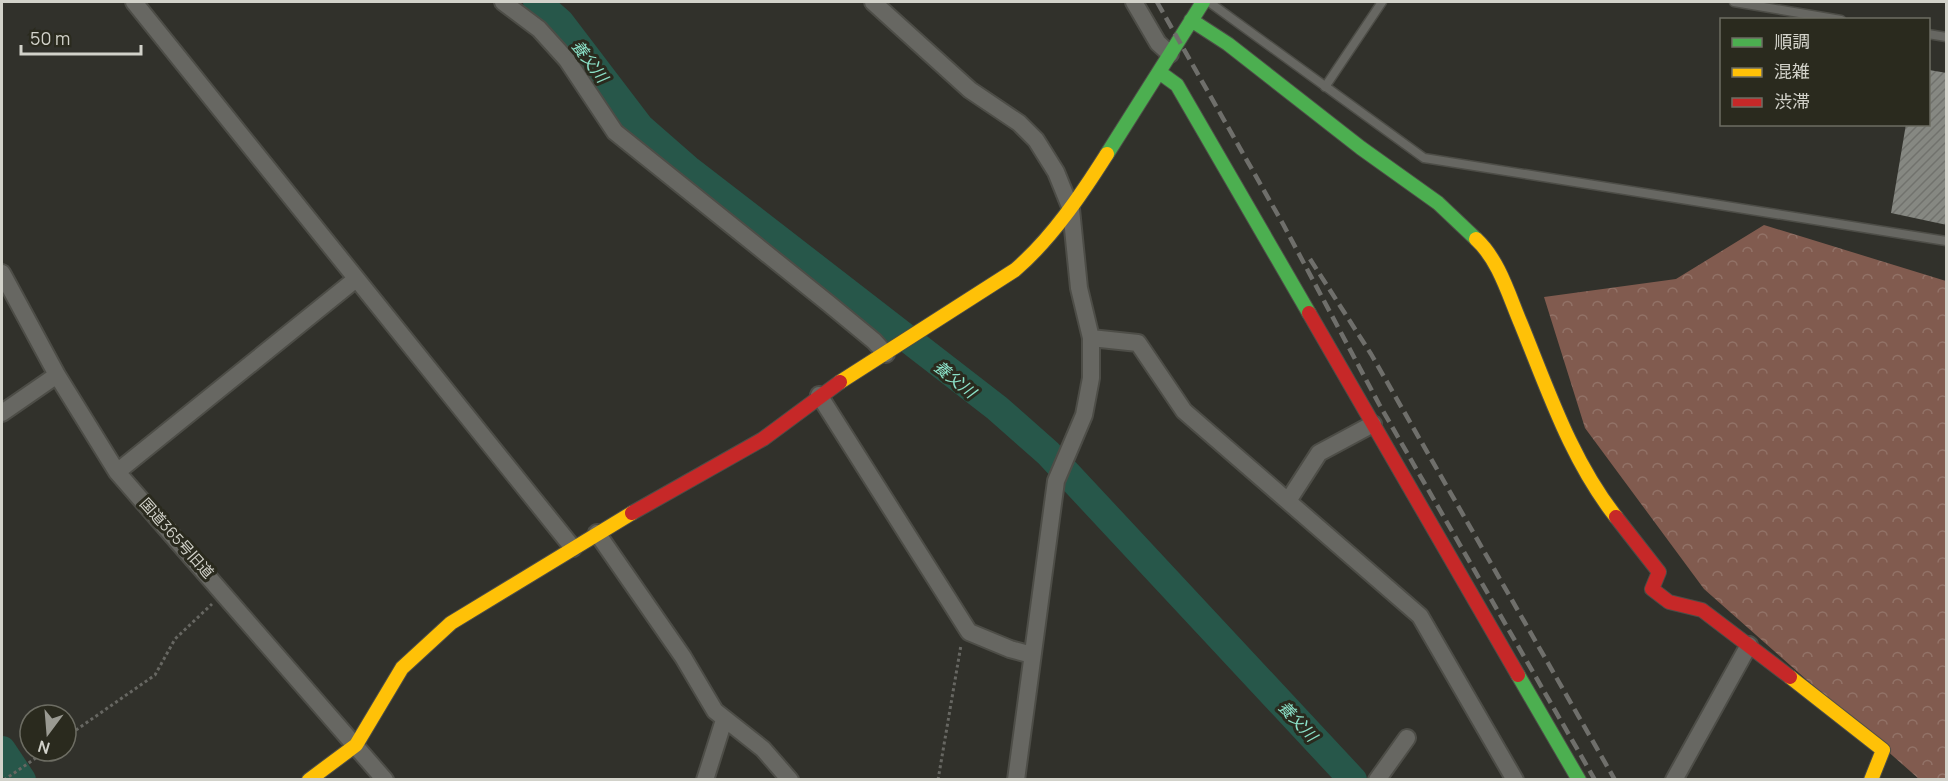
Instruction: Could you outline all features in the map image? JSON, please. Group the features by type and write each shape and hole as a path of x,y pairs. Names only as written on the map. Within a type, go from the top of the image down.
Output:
{"street":[{"path":"134,2 573,548"},
{"path":"503,2 538,29 567,60 615,132 890,351"},
{"path":"873,2 970,90 1019,123 1036,140 1056,172 1071,209 1079,288 1091,338 1091,378 1084,415 1056,482 1016,780"},
{"path":"1134,2 1158,43 1170,54"},
{"path":"309,780 356,745 402,668 433,637 597,532 763,439 819,395 1015,270 1031,256 1071,209 1203,2"},
{"path":"1191,20 1228,44 1361,148 1438,203 1486,248 1506,288 1576,456 1605,503 1659,572 1652,589 1669,602 1702,610 1882,750 1871,780"},
{"path":"1159,72 1177,85 1579,780"},
{"name":"国道365号旧道","path":"2,273 57,375 117,472 225,592 386,780"},
{"path":"117,472 356,279"},
{"path":"1091,338 1138,343 1184,411 1420,616 1515,780"},
{"path":"2,413 57,375"},
{"path":"819,395 969,632 1010,649 1032,655"},
{"path":"1288,501 1319,453 1372,424"},
{"path":"597,532 683,657 715,711 764,749 790,780"},
{"path":"1674,780 1749,645"},
{"path":"705,780 724,720"},
{"path":"1377,780 1407,738"}],"lane":[{"path":"1209,2 1325,87 1378,122 1424,158 1947,241"},
{"path":"1325,87 1382,2"},
{"path":"1734,2 1829,18"},
{"path":"1930,34 1947,37"}],"path":[{"path":"78,729 156,675 175,639 225,592"},
{"path":"938,780 961,645 969,632"},
{"path":"4,780 29,763"}],"green space":[{"path":"1764,225 1946,281 1946,779 1919,779 1704,589 1585,428 1544,297 1676,279"}],"building":[{"path":"1930,70 1947,73 1947,225 1891,213 1906,126 1930,126"}],"waterway":[{"name":"養父川","path":"537,2 560,22 640,127 688,169 997,408 1048,453 1353,780"},
{"path":"2,750 22,780"}],"railway":[{"path":"1157,2 1283,224 1379,404 1595,780"},
{"path":"1310,259 1371,354 1615,780"}],"traffic: fast":[{"path":"1107,154 1203,2"},
{"path":"1191,20 1228,44 1361,148 1438,203 1476,239"},
{"path":"1159,72 1177,85 1309,313"},
{"path":"1518,675 1579,780"}],"traffic: slow":[{"path":"840,382 1015,270 1054,230 1107,154"},
{"path":"1476,239 1491,257 1503,279 1573,448 1600,495 1616,517"},
{"path":"309,780 356,745 402,668 451,623 632,513"},
{"path":"1790,677 1883,750 1871,780"}],"traffic: jam":[{"path":"1309,313 1518,675"},
{"path":"632,513 763,439 840,382"},
{"path":"1616,517 1659,572 1652,589 1669,602 1702,610 1790,677"}]}
